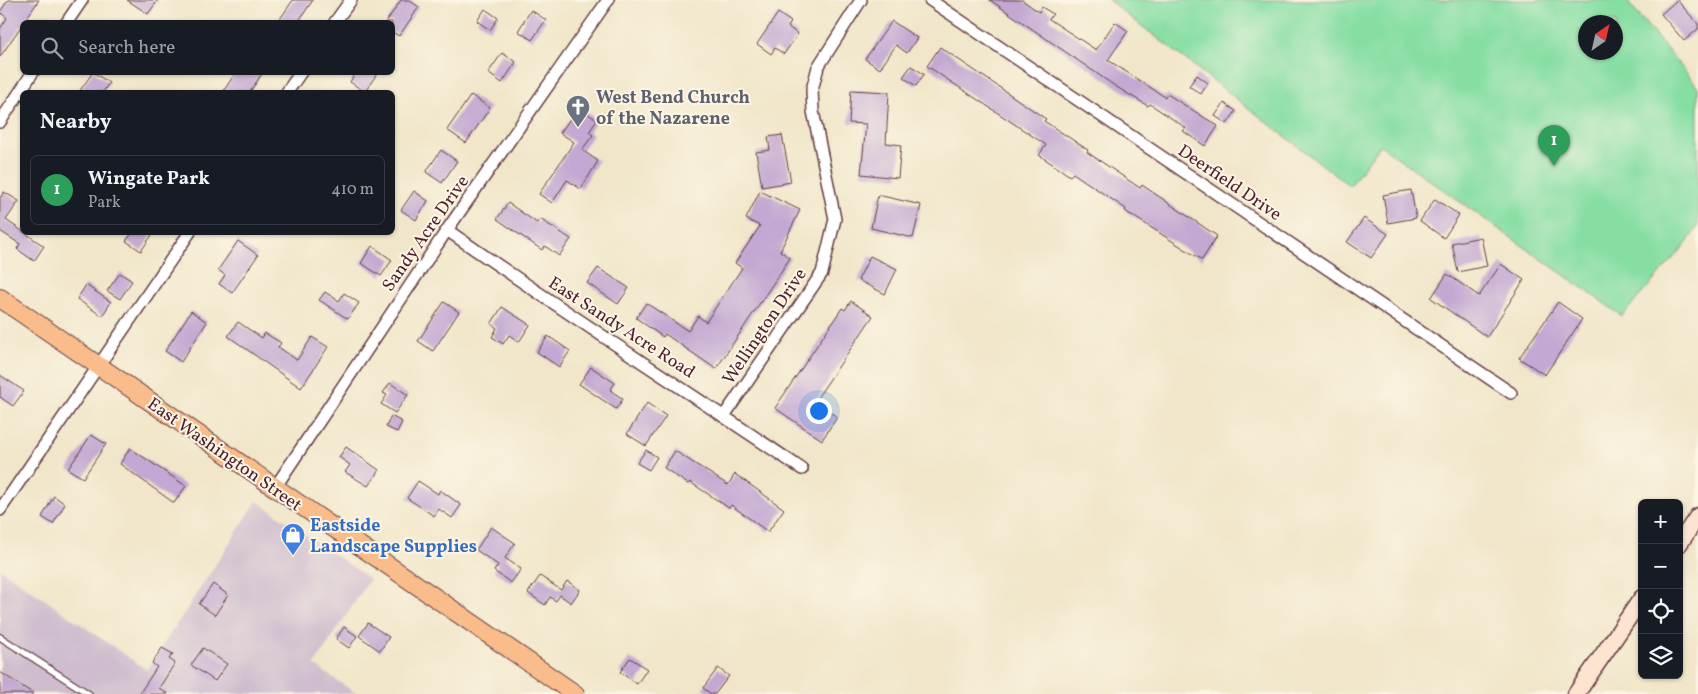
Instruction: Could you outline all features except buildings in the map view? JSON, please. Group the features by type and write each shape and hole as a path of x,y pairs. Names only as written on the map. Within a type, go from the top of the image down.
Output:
{"main road":[{"name":"East Washington Street","path":"0,298 575,694"}],"street":[{"path":"68,20 82,0"},
{"path":"336,20 351,0"},
{"name":"Sandy Acre Drive","path":"274,488 447,230 608,0"},
{"name":"Wellington Drive","path":"724,416 822,273 835,219 813,111 812,90 818,67 861,0"},
{"name":"Deerfield Drive","path":"930,0 1511,392"},
{"path":"21,90 31,75"},
{"path":"288,90 299,75"},
{"path":"0,122 20,92"},
{"name":"East Sandy Acre Road","path":"447,230 551,302 802,469"},
{"path":"0,510 188,235"},
{"path":"1683,538 1698,516"},
{"path":"1576,694 1638,604"}],"lane":[{"path":"0,637 89,694"}],"shaded area":[{"path":"257,501 370,579 314,665 357,694 0,694 0,569 147,670"}],"green space":[{"path":"1108,0 1626,0 1698,87 1698,225 1687,243 1622,316 1380,145 1350,186"}],"place":[{"name":"West Bend Church of the Nazarene","path":"578,128"},
{"name":"Wingate Park","path":"1554,166"},
{"name":"Eastside Landscape Supplies","path":"293,556"}]}
